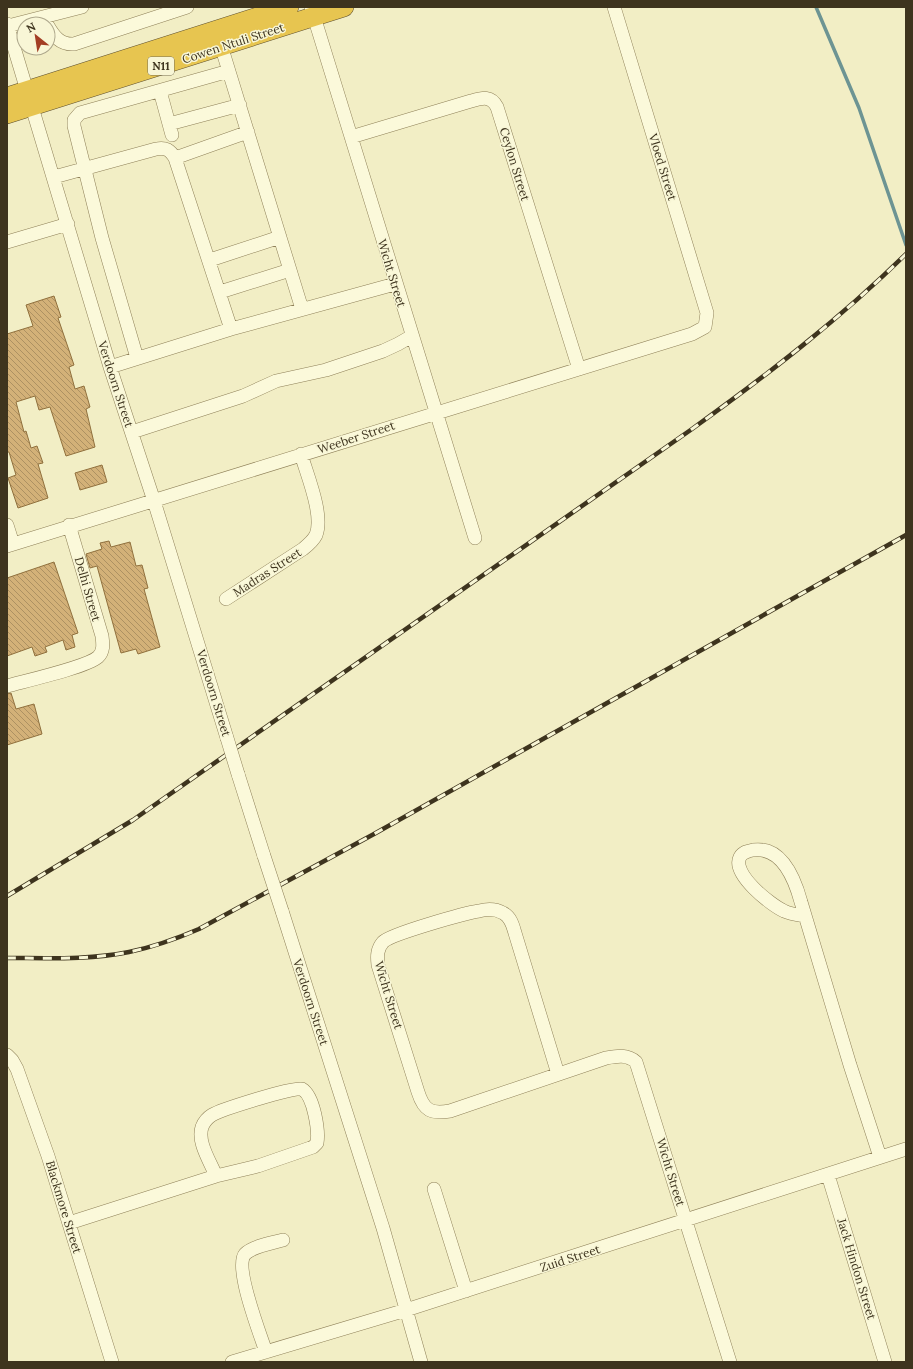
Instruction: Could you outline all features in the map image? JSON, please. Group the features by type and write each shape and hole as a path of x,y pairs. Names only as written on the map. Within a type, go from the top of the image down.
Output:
{"highway":[{"name":"Cowen Ntuli Street","path":"219,39 289,7"},
{"name":"Cowen Ntuli Street","path":"7,114 29,99 219,39 313,12 344,7"},
{"name":"Cowen Ntuli Street","path":"7,97 29,99"}],"street":[{"path":"56,18 82,7"},
{"path":"56,37 59,41 74,44 187,7"},
{"name":"Vloed Street","path":"614,7 707,313 705,327"},
{"name":"Wicht Street","path":"313,12 352,137 395,284 475,538"},
{"name":"Verdoorn Street","path":"7,25 110,367 154,501 238,774 383,1228 421,1362"},
{"path":"219,39 302,309"},
{"path":"137,358 102,238 74,126 74,120 80,113 229,72"},
{"path":"160,91 171,130 240,105"},
{"name":"Ceylon Street","path":"352,137 471,101 487,98 492,100 497,107 579,369"},
{"path":"175,158 248,132"},
{"path":"54,177 161,148 170,151 175,158 210,260 231,329"},
{"path":"7,242 68,224"},
{"path":"210,260 280,237"},
{"path":"220,292 290,270"},
{"path":"110,367 231,329 395,284"},
{"name":"Weeber Street","path":"10,545 69,525 154,501 435,412 692,334 705,327"},
{"path":"132,432 243,396 281,379 316,373 383,351 412,336"},
{"name":"Madras Street","path":"226,599 303,549 313,540 318,524 317,513 301,454"},
{"path":"7,525 10,545"},
{"name":"Delhi Street","path":"7,686 84,664 98,657 102,652 102,636 69,525"},
{"path":"805,916 784,912 754,888 741,871 739,865 741,855 745,852 756,850 768,852 778,857 786,866 792,878 805,916 850,1066 880,1157"},
{"name":"Wicht Street","path":"558,1074 515,933 510,920 504,913 494,910 478,911 399,934 384,941 379,948 377,956 378,965 418,1092 425,1108 433,1112 450,1110 558,1074 618,1056 626,1056 636,1062 730,1362"},
{"name":"Blackmore Street","path":"7,1055 17,1069 48,1156 112,1362"},
{"path":"69,1223 216,1176 258,1166 312,1147 317,1143 317,1123 310,1100 304,1091 299,1088 286,1090 216,1113 206,1120 201,1132 201,1140 216,1176"},
{"name":"Zuid Street","path":"232,1362 406,1310 906,1149"},
{"name":"Jack Hindon Street","path":"828,1175 885,1362"},
{"path":"434,1189 466,1291"},
{"path":"266,1352 244,1282 241,1263 244,1255 249,1251 283,1240"}],"building":[{"path":"54,296 61,317 58,318 74,365 69,367 75,389 84,386 90,407 86,409 95,447 66,456 50,407 39,410 35,396 16,402 24,432 26,431 31,448 37,446 43,463 38,464 48,498 18,508 8,478 16,475 9,452 7,452 7,334 33,326 26,305"},
{"path":"102,465 107,482 80,490 75,473"},
{"path":"109,541 111,547 130,542 136,566 142,565 148,588 144,589 160,647 138,654 136,649 121,653 97,566 90,568 86,554 102,549 100,543"},
{"path":"54,562 78,633 72,635 75,647 66,650 63,640 45,647 47,652 35,656 32,647 7,656 7,578"},
{"path":"11,693 16,709 34,704 42,734 7,745 7,694"}],"waterway":[{"path":"816,7 859,108 906,245"}],"railway":[{"path":"7,896 133,820 692,429 748,388 829,324 906,254"},
{"path":"7,958 68,958 114,955 156,945 199,929 374,834 906,535"}]}
